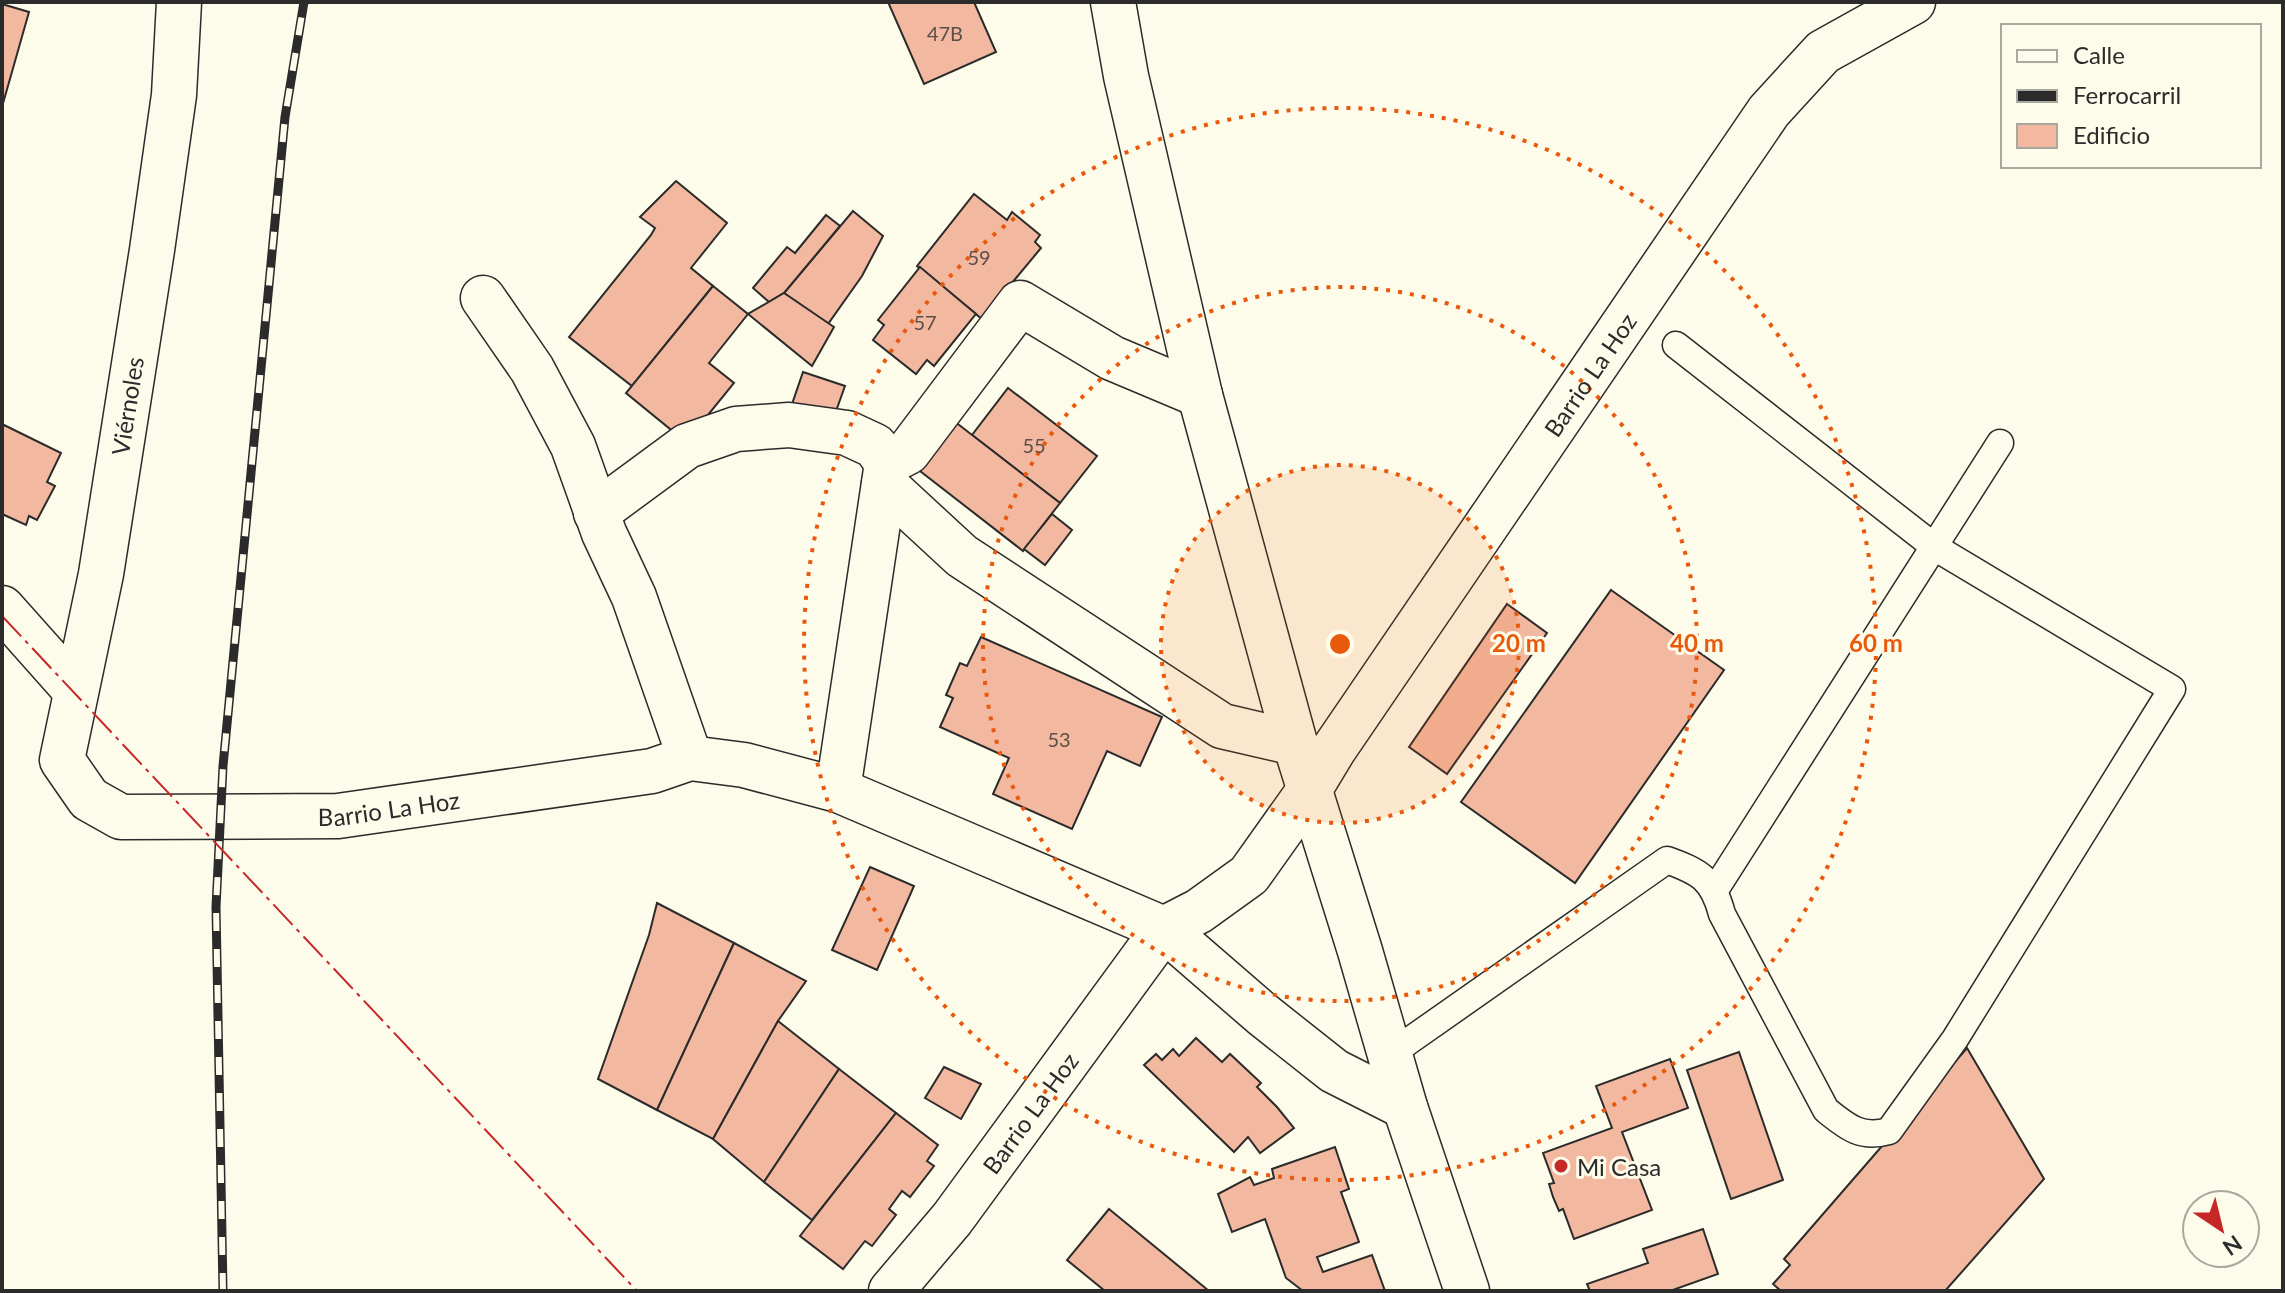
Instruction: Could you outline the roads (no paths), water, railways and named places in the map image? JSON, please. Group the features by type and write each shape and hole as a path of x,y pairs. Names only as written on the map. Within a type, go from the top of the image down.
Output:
{"street":[{"name":"Viérnoles","path":"89,799 62,760 101,574 152,250 174,95 179,2"},
{"path":"1113,2 1126,76 1200,395 1308,792 1360,951 1405,1107 1467,1291"},
{"name":"Barrio La Hoz","path":"891,1291 952,1219 1164,929 1199,911 1249,875 1769,111 1823,52 1913,2"},
{"path":"483,298 532,369 573,446 596,513 634,597 690,758"},
{"path":"838,790 885,473 908,452 1020,303 1112,358 1200,395"},
{"path":"596,513 687,446 736,429 789,425 847,433 875,446 885,473 962,556 1222,726 1295,743"},
{"path":"2,608 76,691"},
{"name":"Barrio La Hoz","path":"89,799 121,817 338,816 652,771 690,758 744,765 838,790 1164,929 1262,1014 1334,1071 1405,1107"}],"lane":[{"path":"1389,1055 1667,860 1691,869 1715,890 1722,914 1826,1110 1849,1128 1873,1136 1889,1131 1955,1039 2172,689 1936,548 1676,345"},
{"path":"1715,890 1936,548 2000,443"}],"railway":[{"path":"223,1291 216,907 223,766 285,117 304,2"}],"place":[{"name":"Mi Casa","path":"1561,1166"}]}
